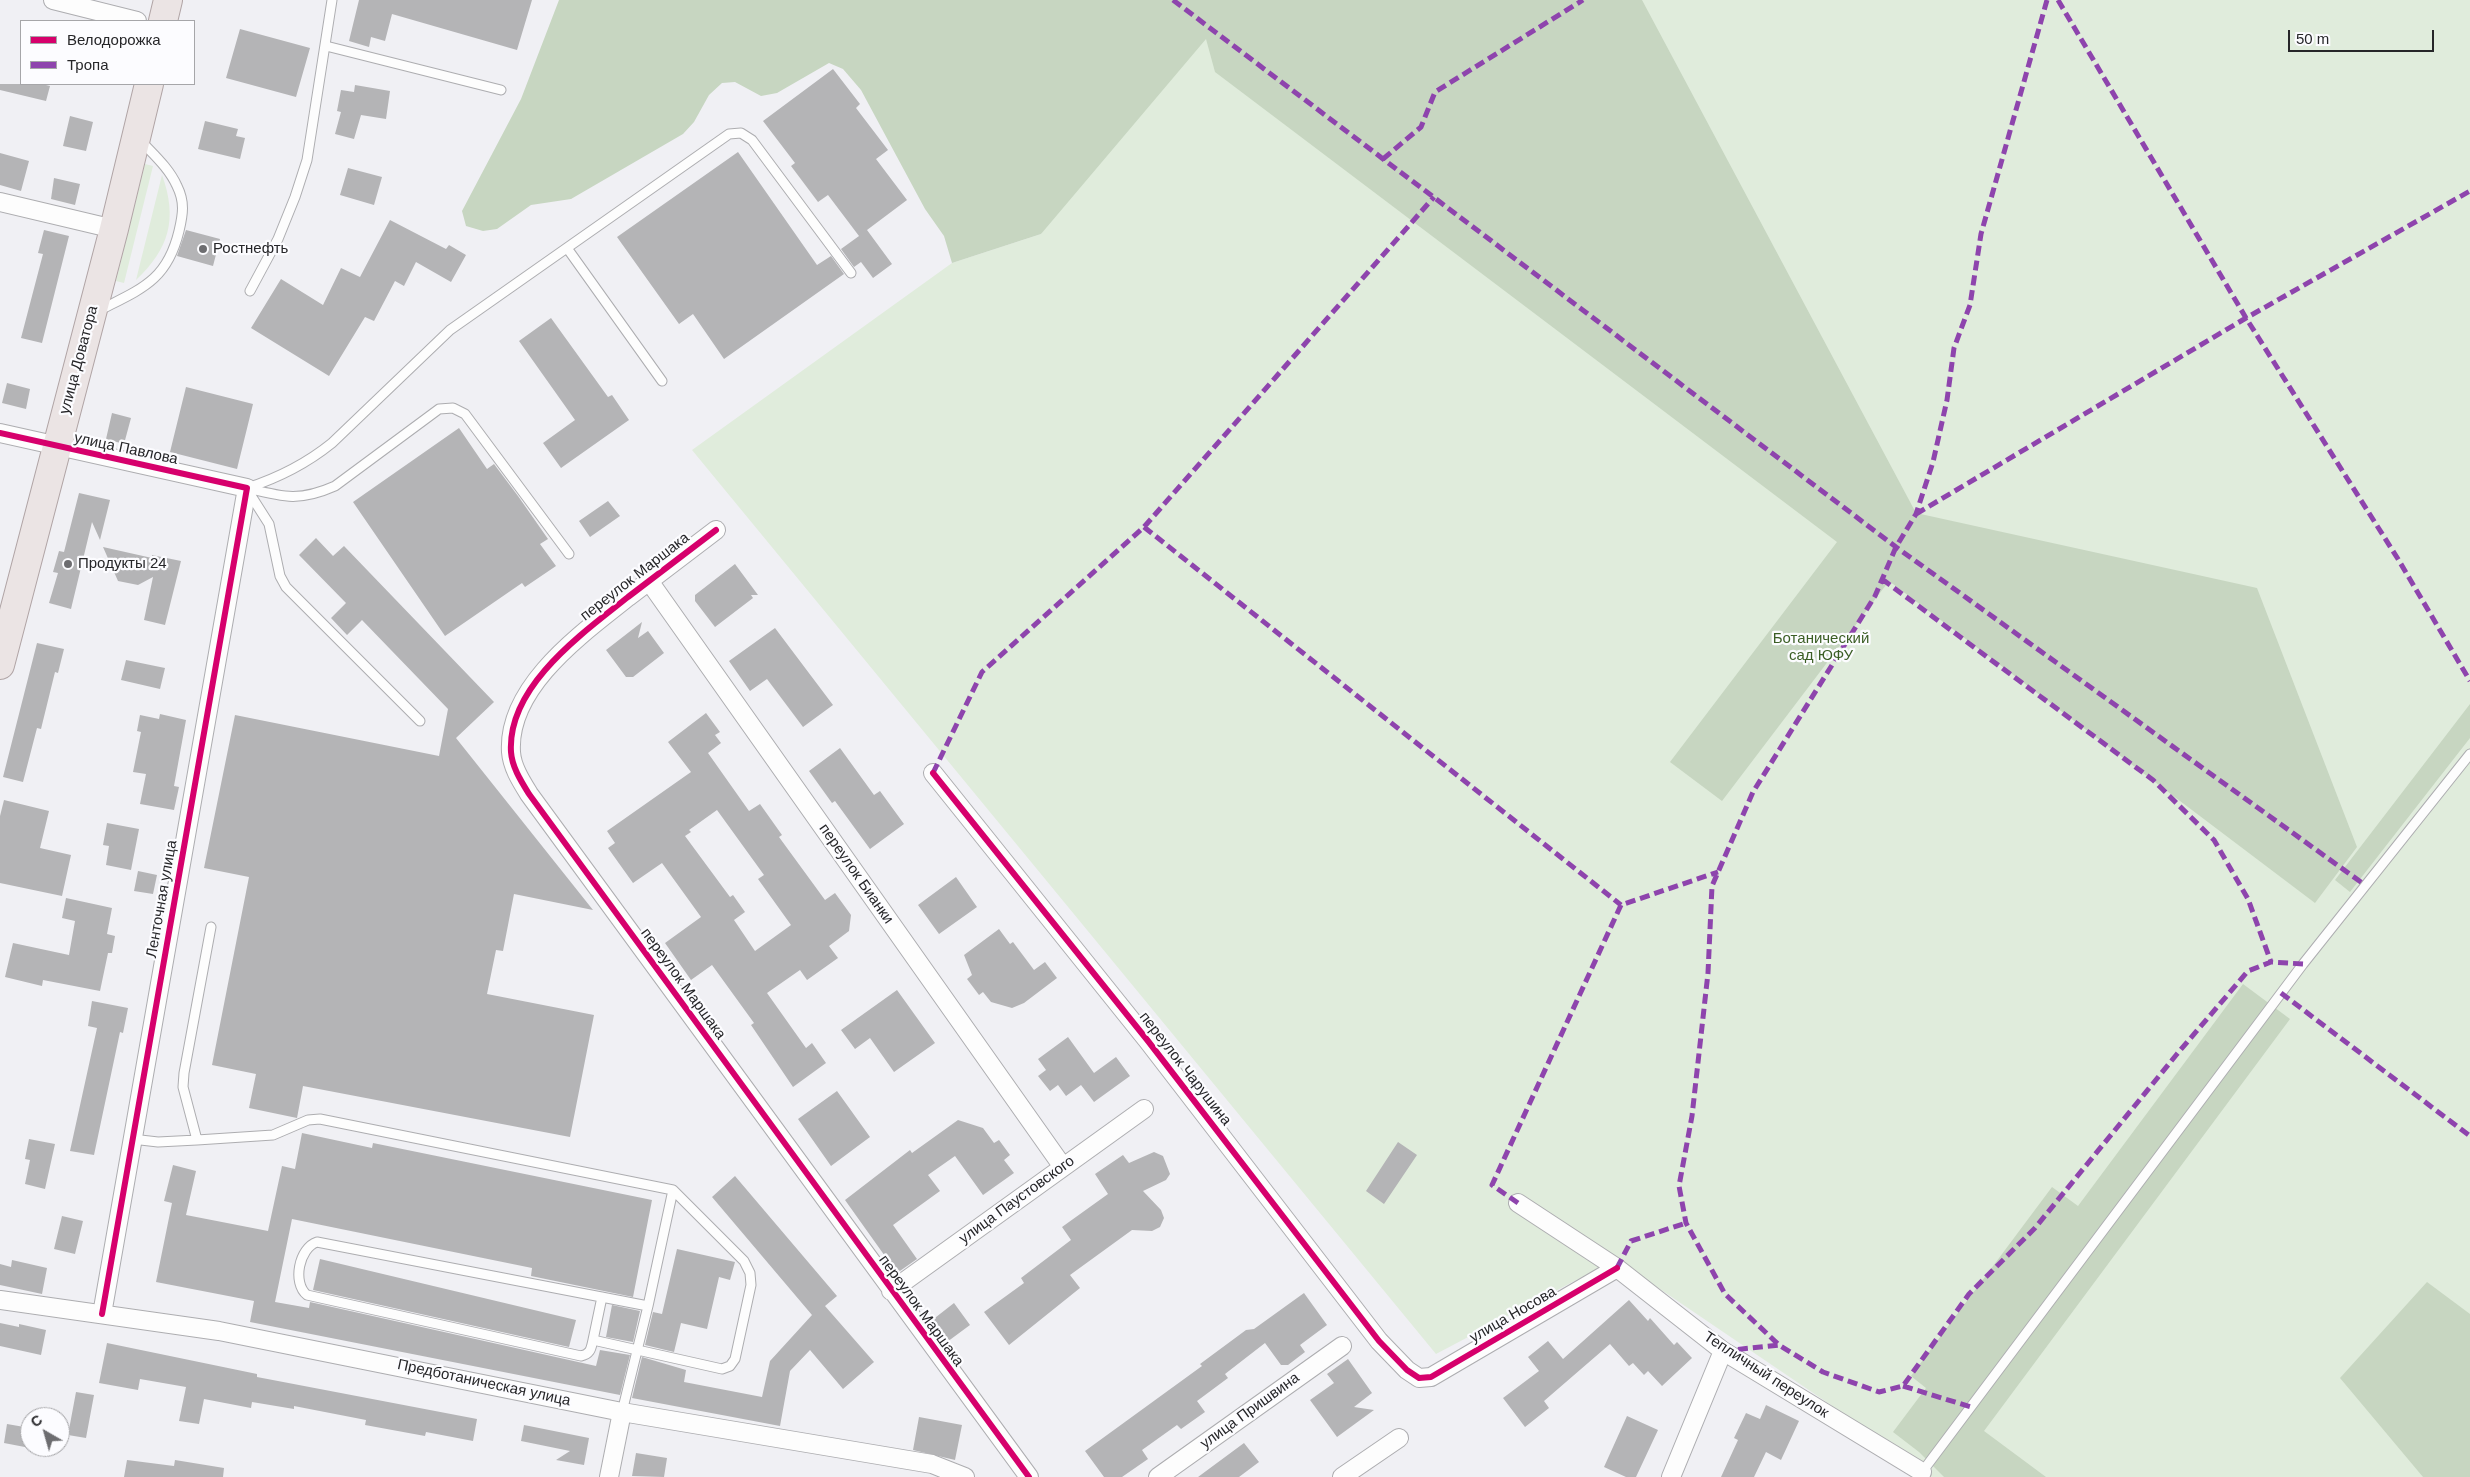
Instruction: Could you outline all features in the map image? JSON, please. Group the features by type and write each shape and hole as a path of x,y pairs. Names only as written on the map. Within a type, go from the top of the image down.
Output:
{"main road":[{"path":"163,20 168,0"},
{"name":"улица Доватора","path":"0,665 114,229 148,85"}],"street":[{"path":"53,0 134,20"},
{"path":"0,202 114,229"},
{"name":"улица Павлова","path":"0,433 247,488"},
{"name":"Ленточная улица","path":"102,1314 247,488"},
{"name":"переулок Маршака","path":"716,530 567,645 529,693 518,712 512,734 511,753 515,770 529,794 1028,1477"},
{"name":"переулок Бианки","path":"649,581 1063,1167"},
{"name":"переулок Чарушина","path":"933,773 1148,1041 1379,1341 1407,1370 1419,1378"},
{"name":"улица Паустовского","path":"891,1291 1144,1110"},
{"name":"Тепличный переулок","path":"1518,1203 1617,1268 1723,1351 1922,1472"},
{"name":"улица Носова","path":"1419,1378 1431,1377 1617,1268"},
{"name":"Предботаническая улица","path":"0,1300 219,1331 622,1412 932,1464 965,1477"},
{"name":"улица Пришвина","path":"1158,1477 1342,1346"},
{"path":"1671,1477 1723,1351"},
{"path":"608,1477 622,1412"},
{"path":"1342,1477 1399,1438"}],"lane":[{"path":"250,291 278,238 296,197 307,160 332,0"},
{"path":"326,46 501,90"},
{"path":"247,488 273,480 314,457 332,443 450,330 729,134 741,133 752,140 851,273"},
{"path":"92,315 142,288 165,268 174,252 183,214 183,201 170,173 137,136"},
{"path":"567,248 662,381"},
{"path":"247,488 287,498 321,492 335,486 439,409 453,408 465,414 569,554"},
{"path":"247,488 269,524 280,576 286,587 420,721"},
{"path":"1922,1472 2303,964 2470,754"},
{"path":"197,1140 183,1087 211,927"},
{"path":"132,1139 158,1142 273,1135 308,1120 320,1119 673,1190 744,1261 750,1273 751,1285 735,1359 730,1366 722,1369 593,1340"},
{"path":"622,1412 638,1350 673,1190"},
{"path":"602,1297 591,1350 581,1356 307,1295 301,1290 298,1283 304,1251 309,1245 317,1242 602,1297 648,1306"}],"green space":[{"path":"559,0 1642,0 1916,513 2257,588 2357,847 2315,903 1889,581 1722,801 1670,762 1837,542 1215,72 1206,39 1041,234 952,263 944,236 925,209 861,90 843,69 829,63 777,93 761,96 735,82 722,83 709,95 694,122 683,134 571,199 531,205 497,229 483,231 466,226 462,211 521,99"},
{"name":"Ботанический сад ЮФУ","path":"1168,0 2470,0 2470,1477 1931,1477 1909,1458 1623,1264 1601,1267 1436,1354 692,450 952,263 1041,234"},
{"path":"145,164 153,166 124,283 116,281"},
{"path":"162,175 169,206 170,219 167,232 163,245 156,257 136,280"},
{"path":"2470,704 2470,738 2350,892 2335,880"},
{"path":"2243,984 2290,1019 1984,1431 2046,1477 1944,1477 1919,1452 1893,1432 1926,1388 1911,1376 2052,1187 2078,1206"},
{"path":"2427,1282 2470,1314 2470,1477 2423,1477 2340,1378"}],"building":[{"path":"359,0 532,0 517,50 392,14 385,41 371,37 369,47 349,41"},
{"path":"240,29 310,48 296,97 226,78"},
{"path":"833,69 860,104 856,108 888,150 876,159 907,200 867,230 892,264 873,278 861,262 854,267 841,249 859,236 828,195 818,202 791,166 795,163 763,121"},
{"path":"0,84 50,86 46,101 0,90"},
{"path":"355,85 390,91 386,119 361,115 354,139 335,134 341,112 337,111 341,90 354,92"},
{"path":"70,116 93,122 86,151 63,146"},
{"path":"205,121 238,129 236,136 245,138 240,159 198,149"},
{"path":"738,152 817,265 831,256 844,274 724,359 693,314 679,324 617,237"},
{"path":"0,153 29,161 21,191 0,185"},
{"path":"348,168 382,177 374,205 340,195"},
{"path":"54,178 80,184 75,205 51,199"},
{"path":"390,220 446,249 449,245 466,255 451,282 416,262 404,286 395,281 374,321 365,317 329,376 251,328 281,279 323,305 341,268 360,277"},
{"path":"44,230 69,236 42,343 21,338 43,254 38,253"},
{"path":"186,230 220,239 213,266 177,256"},
{"path":"551,318 608,397 612,395 629,420 561,468 543,443 575,420 519,341"},
{"path":"7,383 30,389 26,409 2,403"},
{"path":"186,387 253,404 237,469 170,452"},
{"path":"112,413 131,418 124,444 106,439"},
{"path":"459,428 487,469 494,464 518,496 548,539 540,544 556,566 525,587 522,583 445,636 353,502"},
{"path":"79,493 110,500 100,540 92,522 71,609 49,603 58,573 53,572 59,551 64,552"},
{"path":"608,501 620,516 590,537 579,521"},
{"path":"316,538 333,556 344,546 494,702 456,738 593,910 514,894 503,951 496,950 487,994 594,1015 570,1137 303,1086 297,1118 249,1108 256,1074 212,1065 249,877 204,868 235,715 439,756 448,709 362,620 347,635 331,618 346,603 299,555"},
{"path":"103,547 152,558 152,555 181,561 165,625 144,620 153,577 138,585 118,581"},
{"path":"735,564 758,595 751,595 753,598 715,627 695,601 695,595"},
{"path":"642,622 638,638 648,631 664,653 633,677 626,677 606,650"},
{"path":"775,628 833,705 803,727 767,679 750,691 729,661"},
{"path":"37,643 64,649 58,673 55,672 41,729 37,728 23,782 3,777"},
{"path":"126,660 165,668 160,689 121,680"},
{"path":"706,713 720,732 715,735 721,743 708,753 749,811 760,804 782,835 779,837 825,900 835,893 851,915 849,931 829,946 838,958 807,980 800,970 767,993 806,1048 812,1043 826,1063 793,1087 751,1025 754,1023 712,965 691,980 665,943 701,917 662,863 633,883 608,848 615,843 607,831 691,772 668,742","holes":["717,810 764,875 758,879 791,925 755,951 734,920 745,912 733,895 730,897 685,836 691,832 689,830"]},
{"path":"160,714 186,720 174,786 179,787 174,810 140,804 146,774 133,772 141,732 137,731 140,715 159,719"},
{"path":"840,748 874,795 880,791 904,824 870,849 835,801 832,803 809,771"},
{"path":"4,800 49,811 40,848 71,855 62,896 0,883 0,816"},
{"path":"107,823 139,829 131,870 106,865 109,846 103,845"},
{"path":"138,871 157,875 153,894 134,891"},
{"path":"956,877 977,907 939,934 918,905"},
{"path":"66,898 112,908 107,934 115,936 112,953 108,953 100,991 43,980 42,986 5,977 13,943 69,955 75,921 62,918"},
{"path":"999,929 1010,944 1013,942 1034,970 1045,962 1057,978 1024,1003 1012,1008 991,1002 983,992 979,995 967,979 972,975 964,955"},
{"path":"897,990 935,1043 894,1072 870,1038 855,1049 841,1030"},
{"path":"92,1001 128,1008 123,1033 120,1032 94,1155 70,1151 97,1028 88,1026"},
{"path":"1068,1037 1094,1073 1116,1057 1130,1076 1094,1102 1081,1085 1066,1096 1058,1085 1050,1091 1038,1076 1046,1070 1038,1059"},
{"path":"837,1091 870,1137 831,1166 798,1119"},
{"path":"958,1120 983,1128 994,1143 999,1140 1010,1155 1004,1160 1014,1173 983,1195 955,1156 928,1175 940,1191 893,1225 917,1259 897,1273 845,1200 910,1150 912,1153"},
{"path":"302,1133 372,1148 373,1143 652,1200 633,1297 531,1276 532,1268 292,1219 275,1302 309,1308 310,1302 596,1366 600,1350 630,1355 620,1395 250,1322 254,1301 156,1282 172,1203 164,1201 173,1165 196,1171 186,1215 268,1231 282,1166 295,1169"},
{"path":"29,1139 55,1144 45,1189 25,1184 30,1160 25,1159"},
{"path":"1398,1142 1417,1155 1384,1204 1366,1191"},
{"path":"1154,1152 1163,1156 1170,1174 1166,1180 1143,1191 1161,1210 1164,1218 1160,1227 1152,1231 1132,1230 1070,1275 1080,1288 1009,1345 984,1312 1024,1283 1021,1278 1071,1240 1062,1227 1108,1194 1095,1174 1123,1155 1129,1163"},
{"path":"735,1176 837,1296 825,1306 874,1362 843,1389 810,1350 790,1371 780,1426 632,1398 642,1357 686,1370 684,1382 762,1397 770,1361 812,1315 712,1197"},
{"path":"62,1216 83,1221 75,1254 54,1249"},
{"path":"677,1249 735,1262 730,1280 719,1277 707,1329 681,1323 674,1352 645,1345 653,1312 662,1314"},
{"path":"320,1259 576,1320 569,1347 313,1290"},
{"path":"12,1260 47,1268 42,1294 0,1285 0,1264 11,1267"},
{"path":"1304,1293 1327,1325 1300,1345 1305,1352 1288,1365 1281,1365 1265,1343 1225,1374 1228,1378 1197,1401 1205,1412 1181,1429 1177,1425 1142,1450 1148,1459 1122,1477 1104,1477 1085,1451 1202,1366 1200,1364 1246,1330 1254,1329"},
{"path":"1629,1300 1648,1321 1650,1318 1674,1345 1677,1342 1692,1358 1662,1386 1648,1371 1644,1375 1633,1363 1629,1366 1610,1344 1544,1401 1549,1408 1525,1427 1503,1398 1539,1371 1528,1357 1548,1341 1563,1359"},
{"path":"954,1303 970,1325 947,1342 931,1321"},
{"path":"612,1305 640,1311 633,1342 606,1337"},
{"path":"0,1323 19,1327 19,1324 46,1330 41,1355 0,1346"},
{"path":"107,1343 257,1374 257,1377 477,1419 473,1441 426,1432 425,1436 365,1425 366,1420 294,1406 294,1409 252,1402 251,1408 204,1399 199,1424 179,1421 186,1387 140,1379 138,1390 99,1383"},
{"path":"1348,1359 1372,1393 1354,1407 1374,1410 1337,1437 1310,1400 1334,1383 1327,1374"},
{"path":"76,1392 94,1395 86,1438 70,1435 70,1424"},
{"path":"1766,1405 1799,1421 1781,1460 1766,1452 1754,1477 1721,1477 1738,1440 1734,1438 1746,1413 1760,1419"},
{"path":"1627,1416 1658,1430 1636,1477 1626,1477 1604,1467"},
{"path":"919,1417 962,1425 955,1460 913,1450"},
{"path":"7,1424 20,1426 20,1446 4,1443"},
{"path":"524,1425 589,1438 584,1465 556,1460 570,1451 521,1441"},
{"path":"1244,1443 1259,1462 1239,1477 1198,1477"},
{"path":"636,1453 667,1458 664,1477 632,1476"},
{"path":"127,1460 174,1466 175,1460 224,1468 223,1477 124,1477"}],"marked path":[{"path":"1173,0 1896,547 2365,885"},
{"path":"1383,159 1421,127 1435,92 1583,0"},
{"path":"2047,0 1981,234 1970,305 1954,348 1947,400 1933,462 1916,514 1896,547 1875,596 1753,792 1712,886 1708,973 1692,1116 1679,1186 1686,1223 1725,1294 1779,1345 1823,1372 1879,1392 1903,1386 1969,1294 2035,1228 2177,1054 2248,971 2271,962 2303,964"},
{"path":"2058,0 2246,318 2398,559 2470,681"},
{"path":"1916,514 2246,318 2470,191"},
{"path":"933,773 982,672 1144,527 1434,197"},
{"path":"1144,527 1621,905"},
{"path":"1882,579 2153,780 2214,840 2248,899 2271,962"},
{"path":"1518,1203 1492,1185 1621,905 1718,872"},
{"path":"2281,993 2470,1136"},
{"path":"1617,1268 1631,1241 1686,1223"},
{"path":"1723,1351 1779,1345"},
{"path":"1903,1386 1971,1407"}],"cycle path":[{"path":"0,433 247,488 102,1314"},
{"path":"716,530 590,627 551,663 534,683 521,705 513,728 511,752 513,763 529,794 1029,1477"},
{"path":"933,773 1148,1041 1379,1341 1407,1370 1419,1378 1431,1377 1617,1268"}],"place":[{"name":"Ростнефть","path":"203,249"},
{"name":"Продукты 24","path":"68,564"}]}
